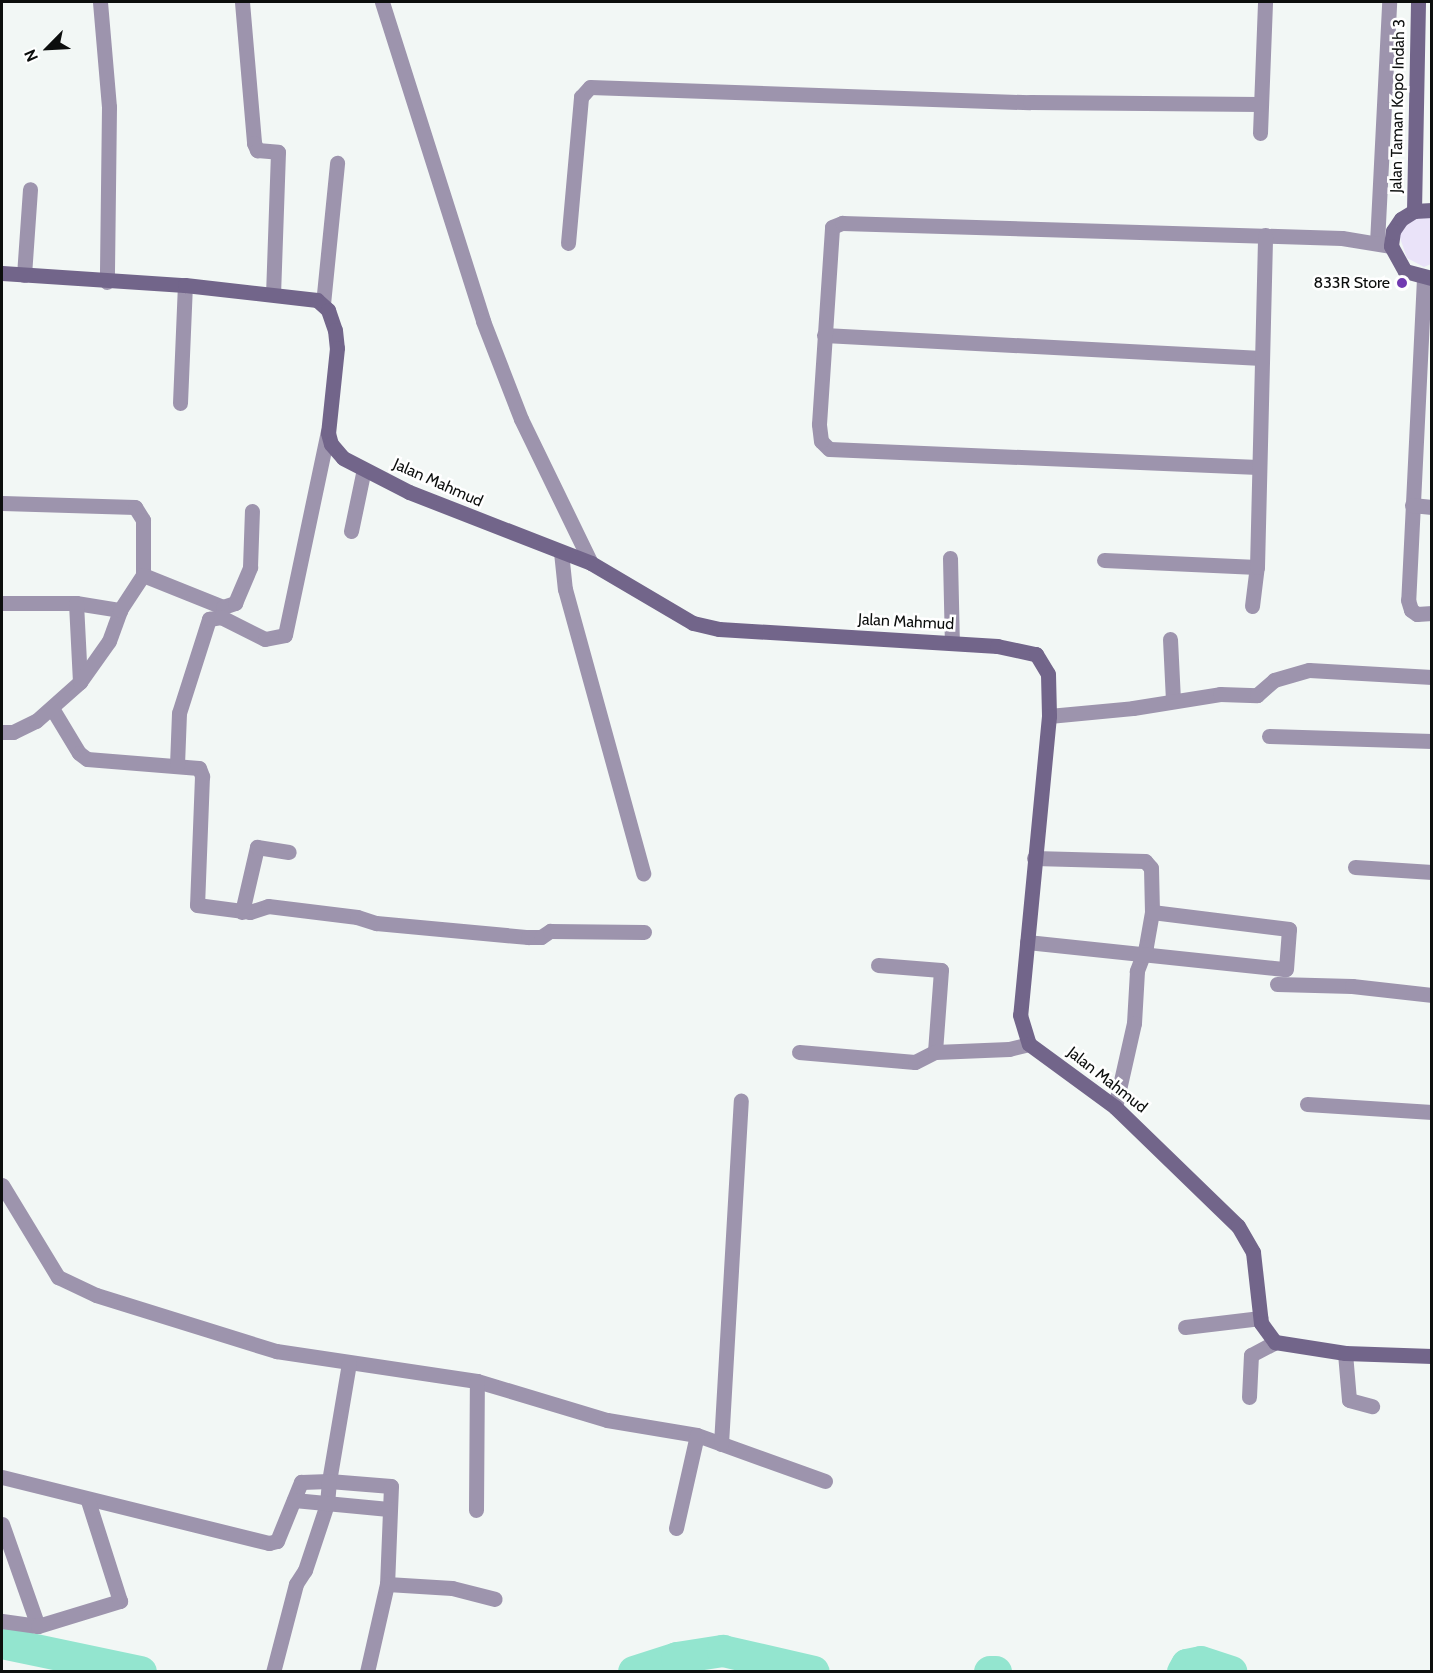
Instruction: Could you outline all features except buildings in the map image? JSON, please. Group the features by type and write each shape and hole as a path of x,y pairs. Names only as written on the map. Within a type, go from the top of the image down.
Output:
{"street":[{"path":"100,2 109,107 106,282"},
{"path":"242,2 254,142 256,150 278,152 273,293"},
{"path":"382,2 483,321 521,419 591,563"},
{"path":"1260,134 1265,2"},
{"path":"1389,2 1384,245 1400,266 1427,286 1426,395 1412,505 1408,600 1411,610 1418,614 1431,613"},
{"name":"Jalan Taman Kopo Indah 3","path":"1414,211 1418,2"},
{"path":"568,243 581,97 590,87 1030,102 1260,104"},
{"path":"323,304 337,163"},
{"path":"24,275 30,189"},
{"name":"Jalan Taman Kopo Indah 3","path":"1384,245 1396,225 1414,211 1431,210"},
{"path":"1258,467 829,449 821,441 819,430 832,227 836,224 1265,235 1341,238 1384,245"},
{"path":"1252,606 1257,567 1265,235"},
{"path":"2,273 106,282 185,285 306,296 323,304 332,319 337,348 328,430 285,634 266,639 215,615 209,619 179,713 177,765"},
{"path":"180,403 185,285"},
{"path":"824,335 1261,358"},
{"name":"Jalan Mahmud","path":"328,430 331,444 339,454 364,469 462,514 591,563 664,609 702,626 952,643 1036,654 1048,674 1049,716 1020,1015 1029,1044 1115,1107 1238,1226 1253,1252 1260,1318 1264,1330 1275,1341"},
{"path":"351,531 364,469"},
{"path":"2,503 135,507 143,519 143,575 120,610 109,642 80,682 52,710 14,732 2,732"},
{"path":"1412,505 1431,507"},
{"path":"143,575 223,607 235,603 250,567 252,511"},
{"path":"561,552 565,589 643,873"},
{"path":"950,558 952,643"},
{"path":"1104,560 1257,567"},
{"path":"2,603 76,603 120,610"},
{"path":"76,603 80,682"},
{"path":"1170,639 1173,701"},
{"path":"1049,716 1220,694 1257,695 1274,680 1309,670 1431,677"},
{"path":"52,710 79,753 87,759 159,767 177,765 198,767 202,774 196,905 242,912 268,906 357,917 376,923 541,938 550,931 644,932"},
{"path":"1269,736 1431,741"},
{"path":"242,912 257,847 289,852"},
{"path":"1034,858 1145,861 1151,868 1152,912 1144,954 1137,971 1134,1023 1115,1107"},
{"path":"1355,867 1431,872"},
{"path":"1027,942 1286,969 1289,929 1152,912"},
{"path":"878,965 941,970 935,1052"},
{"path":"1277,984 1352,986 1431,995"},
{"path":"799,1052 915,1062 935,1052 1008,1049 1029,1044"},
{"path":"722,1444 741,1101"},
{"path":"1307,1104 1431,1112"},
{"path":"2,1185 46,1263 58,1277 76,1287 246,1344 349,1363 477,1381 607,1420 697,1435 825,1481"},
{"path":"1185,1327 1260,1318"},
{"path":"1249,1397 1251,1355 1275,1341 1345,1353 1431,1356"},
{"path":"1345,1353 1349,1400 1372,1406"},
{"path":"273,1671 296,1584 305,1570 327,1504 349,1363"},
{"path":"476,1510 477,1381"},
{"path":"676,1528 697,1435"},
{"path":"2,1477 88,1500 275,1543 302,1482 329,1481 391,1486 387,1584 369,1665"},
{"path":"2,1621 38,1626 120,1601 88,1500"},
{"path":"294,1500 389,1509"},
{"path":"2,1524 38,1626"},
{"path":"387,1584 452,1588 495,1599"}],"shaded area":[{"path":"1431,213 1431,264 1424,267 1407,258 1399,235 1408,217"}],"waterway":[{"path":"2,1643 141,1672"},
{"path":"634,1672 677,1658 723,1651 814,1672"},
{"path":"1183,1672 1187,1665 1201,1662 1231,1672"},
{"path":"990,1672 996,1672"}],"place":[{"name":"833R Store","path":"1402,283"}]}
